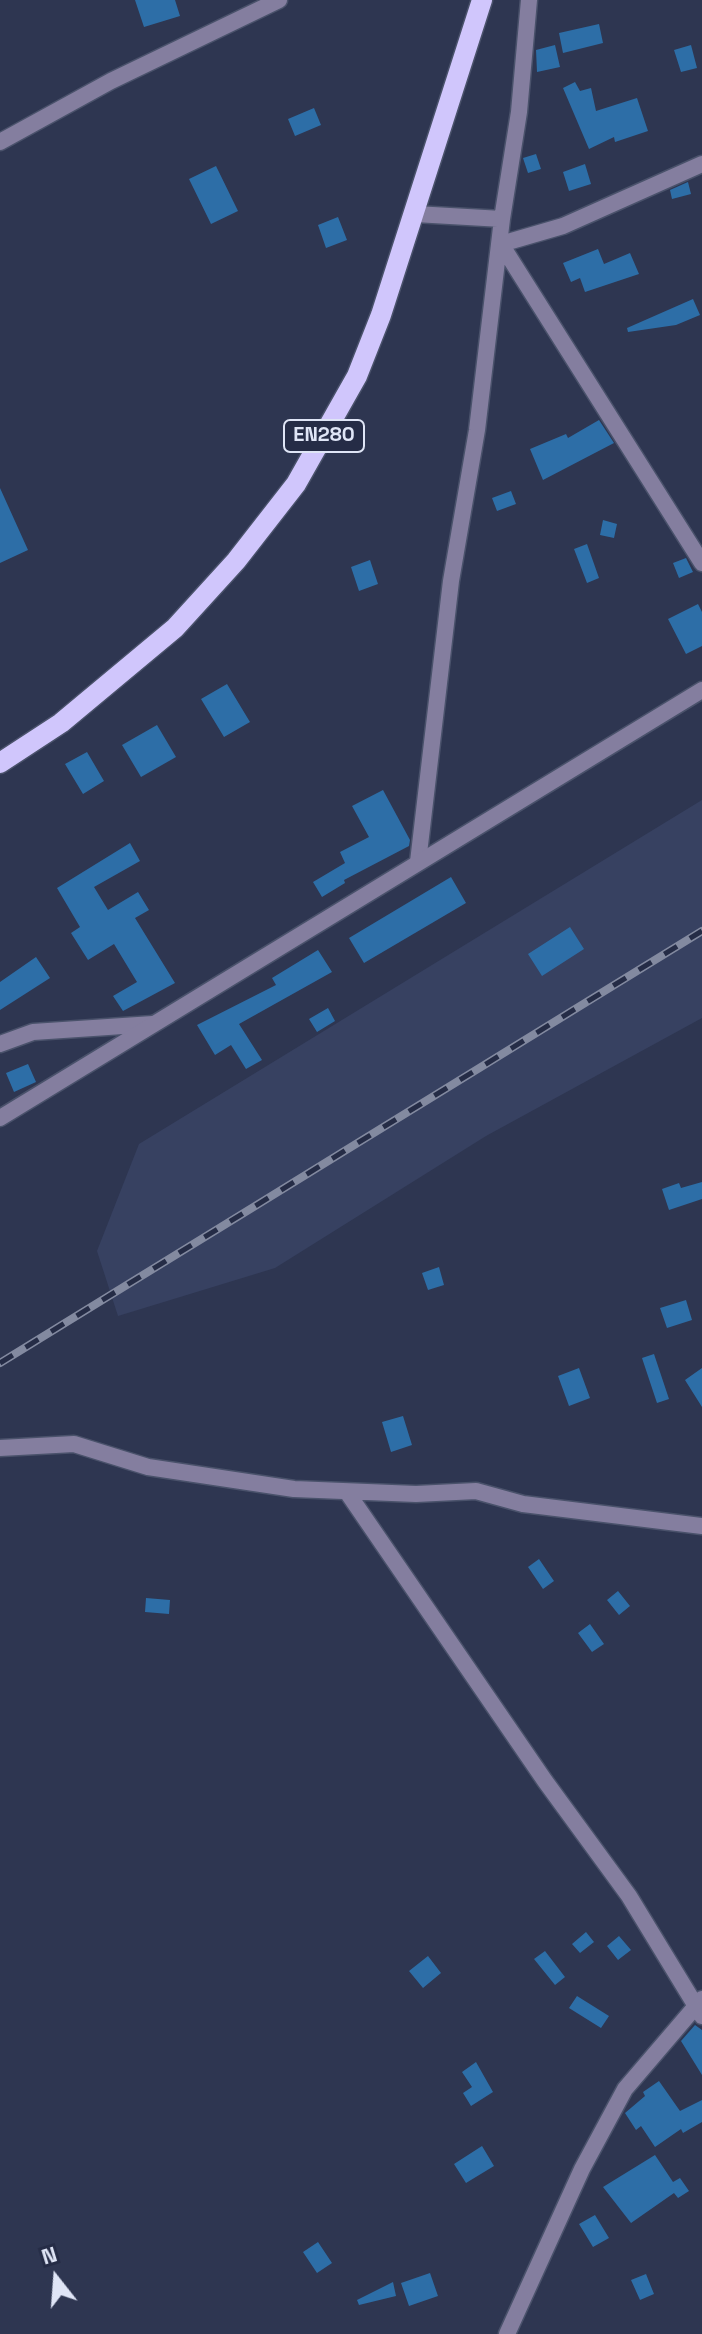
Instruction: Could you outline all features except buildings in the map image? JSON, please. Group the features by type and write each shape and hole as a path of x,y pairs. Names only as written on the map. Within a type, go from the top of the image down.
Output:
{"main road":[{"name":"EN280","path":"0,763 61,723 175,628 236,561 296,484 357,376 415,214 482,0"}],"street":[{"path":"0,142 111,81 279,0"},
{"path":"418,862 451,581 477,430 502,219 519,112 529,0"},
{"path":"501,244 563,226 702,164"},
{"path":"415,214 502,219"},
{"path":"501,244 702,563"},
{"path":"1,1114 702,690"},
{"path":"0,1044 33,1032 153,1024"},
{"path":"0,1448 74,1444 148,1467 294,1489 347,1492 476,1491 523,1504 702,1526"},
{"path":"347,1492 545,1781 629,1896 700,2007 625,2089 582,2169 507,2334"}],"shaded area":[{"path":"702,800 702,1018 486,1136 275,1268 118,1316 97,1251 139,1144"}],"railway":[{"path":"0,1363 702,931"}]}
